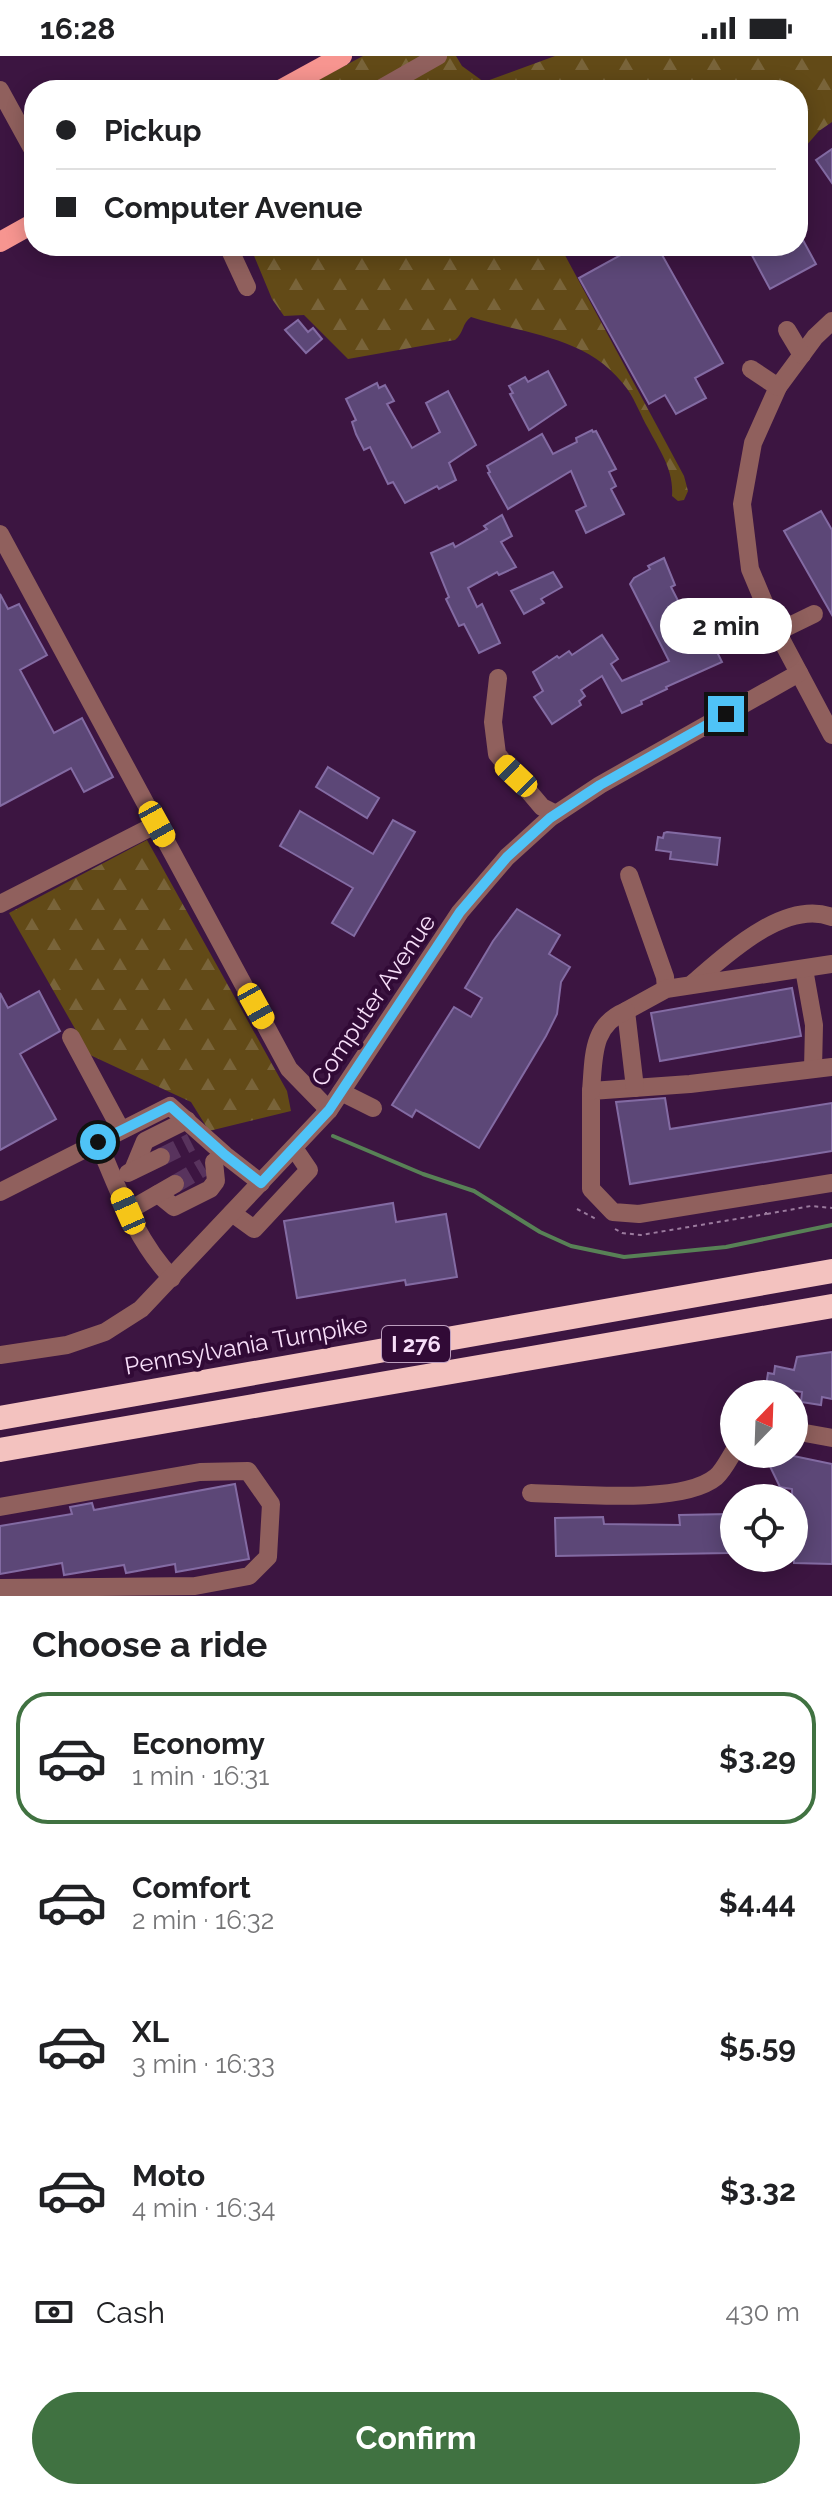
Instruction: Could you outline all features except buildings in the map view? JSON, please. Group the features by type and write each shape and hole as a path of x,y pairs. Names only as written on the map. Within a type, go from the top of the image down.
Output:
{"highway":[{"name":"Pennsylvania Turnpike","path":"0,1418 832,1271"},
{"name":"I 276","path":"0,1450 832,1306"}],"main road":[{"path":"299,80 342,56"},
{"path":"0,242 24,229"}],"street":[{"path":"396,80 438,56"},
{"path":"0,90 24,134"},
{"path":"233,256 247,287"},
{"path":"832,321 778,387 753,443 742,504 750,569 777,632 832,735"},
{"path":"787,330 802,355"},
{"path":"751,369 778,387"},
{"path":"0,534 289,1069 329,1110"},
{"path":"777,632 814,614"},
{"name":"Computer Avenue","path":"0,1355 67,1345 105,1332 141,1309 329,1110 460,912 507,857 553,816 602,794 657,763 799,673"},
{"path":"498,678 493,722 497,754 553,816 560,837"},
{"path":"0,904 157,824"},
{"path":"629,875 660,962 666,989"},
{"path":"693,983 739,945 790,915 818,911 832,917"},
{"path":"832,964 666,989 615,1015 599,1032 595,1042 591,1091 591,1189 613,1212 639,1214 832,1183"},
{"path":"591,1091 822,1068 804,969"},
{"path":"626,1011 635,1088"},
{"path":"71,1037 121,1130"},
{"path":"341,1092 373,1108"},
{"path":"0,1192 170,1106 187,1120 214,1161 261,1183"},
{"path":"133,1170 145,1141 187,1120"},
{"path":"98,1142 128,1211 155,1261 172,1278"},
{"path":"232,1213 254,1229 309,1170 294,1148"},
{"path":"114,1180 161,1157"},
{"path":"158,1194 174,1207 210,1189 216,1181 214,1161"},
{"path":"128,1211 175,1184"},
{"path":"808,1434 832,1438"},
{"path":"531,1493 641,1494 687,1491 716,1476 722,1468"},
{"path":"0,1507 200,1472 248,1471 271,1504 268,1557 249,1576 195,1586 0,1588"}],"path":[{"path":"766,1214 811,1206 832,1208"}],"green space":[{"path":"363,56 456,56 462,66 481,80 318,80"},
{"path":"555,56 832,56 832,122 808,144 808,80 489,80"},
{"path":"254,256 565,256 684,476 688,491 684,500 678,501 672,496 671,478 665,461 628,390 613,372 577,348 471,317 455,340 348,359 304,315 284,316 272,299"},
{"path":"147,840 287,1091 291,1111 209,1131 191,1102 90,1055 9,913"}],"waterway":[{"path":"333,1136 423,1174 474,1191 540,1232 571,1246 624,1257 726,1247 832,1225"}],"tunnel":[{"path":"161,1157 191,1142"},
{"path":"175,1184 204,1167"}],"route":[{"path":"98,1142 170,1106 261,1183 329,1110 373,1048 460,912 507,857 550,818 600,785 726,714"}]}
